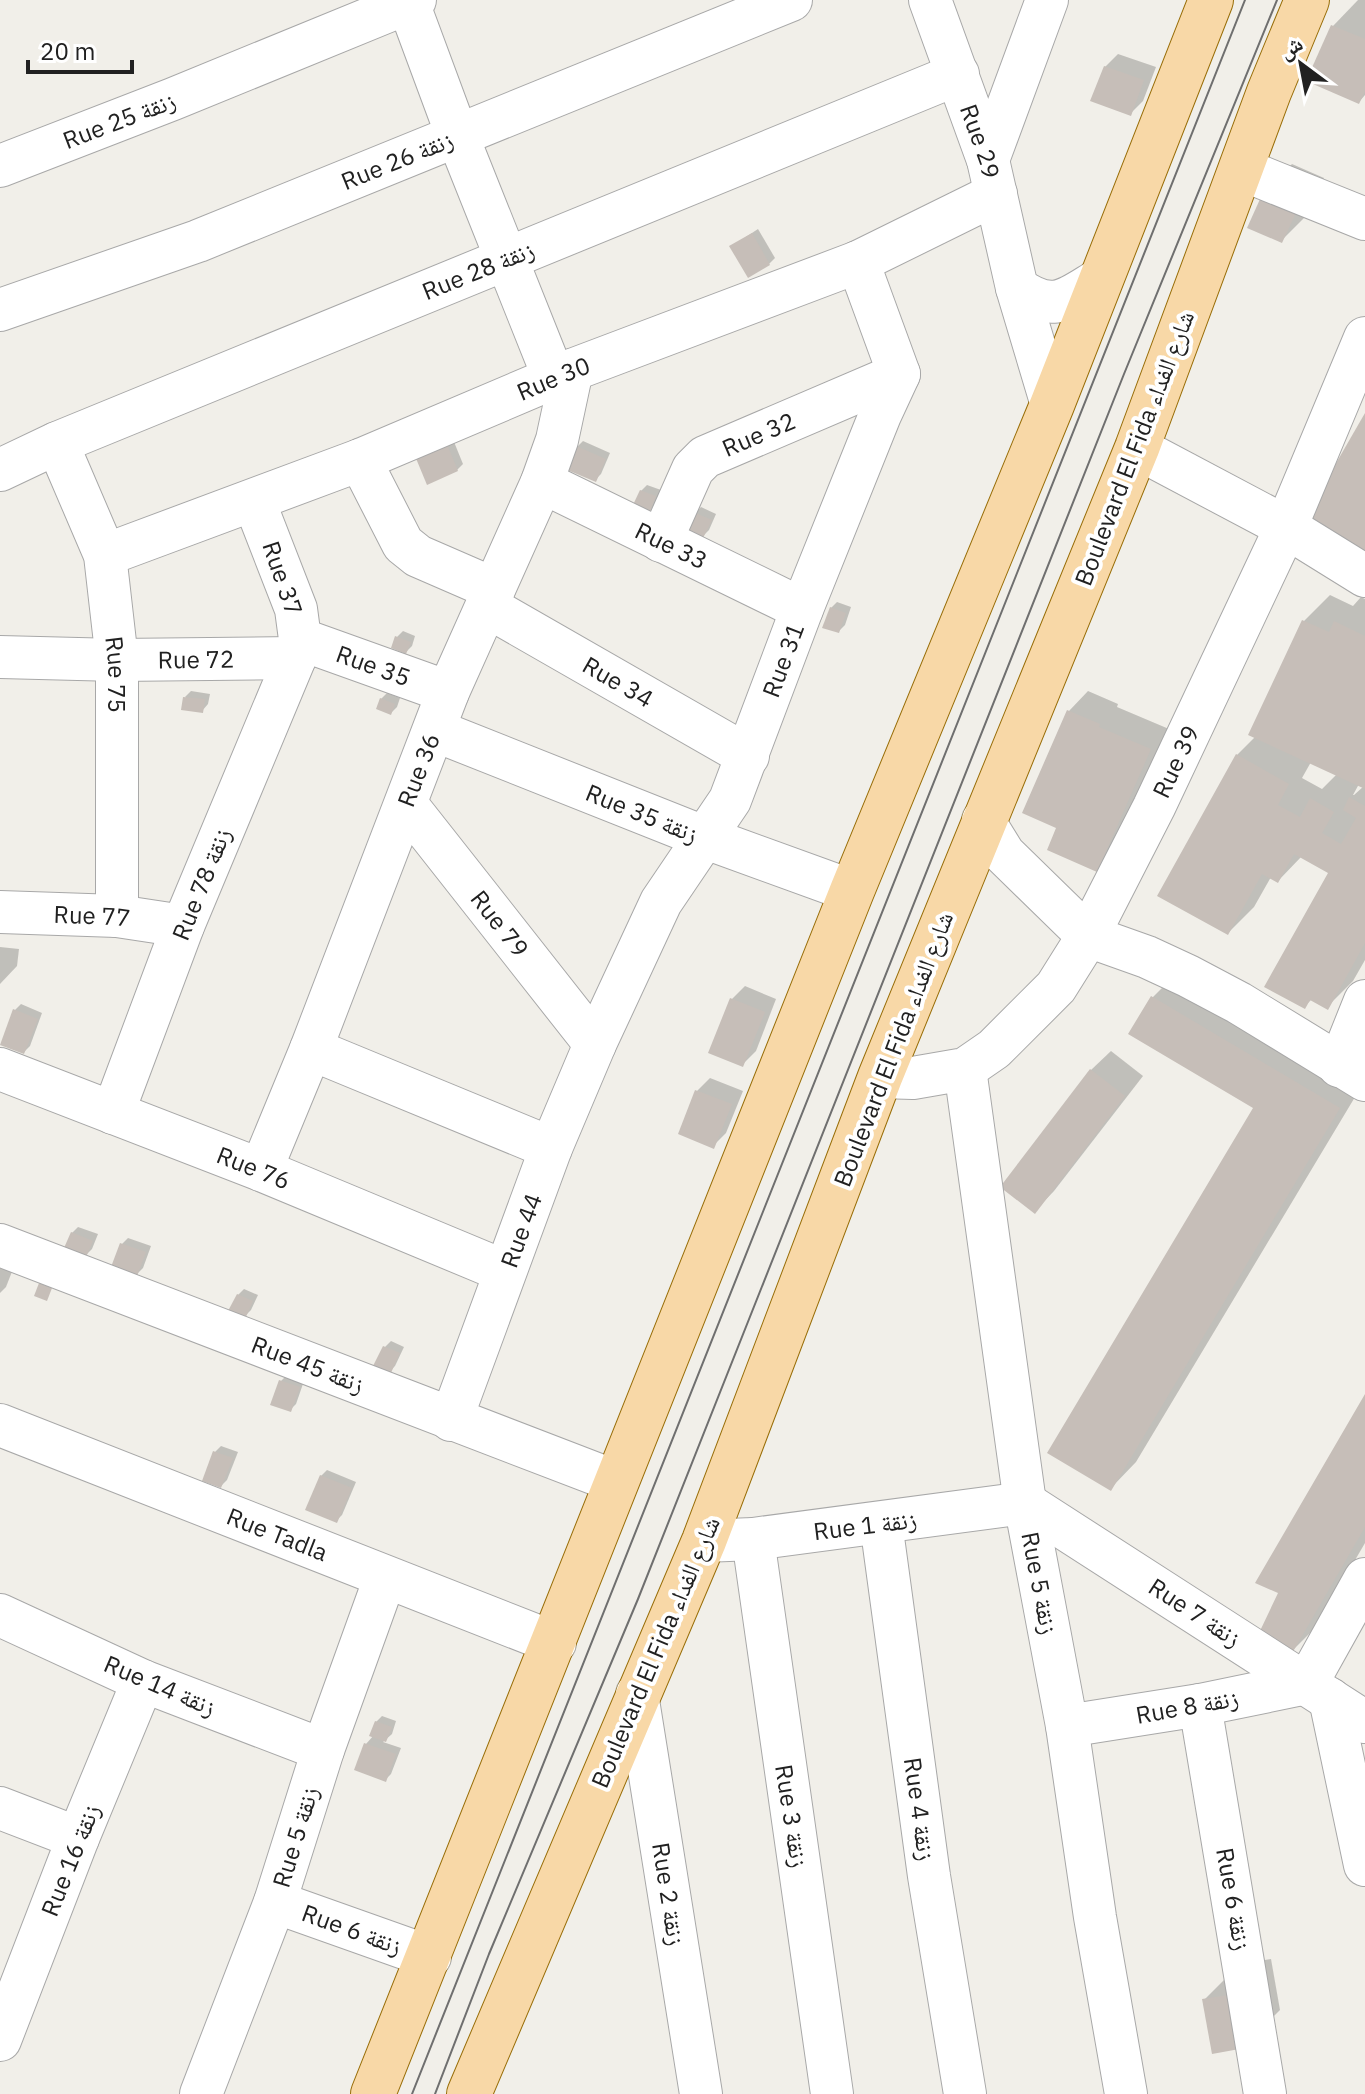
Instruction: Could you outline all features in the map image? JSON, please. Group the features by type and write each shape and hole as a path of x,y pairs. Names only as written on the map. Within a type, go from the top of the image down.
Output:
{"main road":[{"path":"373,2094 852,891 1052,405 1211,0"},
{"name":"Boulevard El Fida شارع الفداء","path":"469,2094 704,1541 880,1077 1137,448 1269,92 1307,0"}],"street":[{"name":"Rue 26 زنقة","path":"0,310 198,241 791,0"},
{"name":"Rue 29","path":"930,0 992,177 1017,288 1052,405"},
{"path":"992,177 1047,0"},
{"path":"411,1 457,135 506,259 563,374"},
{"name":"Rue 25 زنقة","path":"0,166 411,1"},
{"name":"Rue 28 زنقة","path":"0,470 57,443 958,74"},
{"path":"1241,169 1365,219"},
{"name":"Rue 30","path":"105,555 360,460 563,374 858,262 992,177"},
{"path":"858,262 899,374"},
{"path":"1017,288 1035,300 1052,302 1067,299 1100,279"},
{"name":"Rue 39","path":"880,1077 913,1078 965,1069 994,1049 1056,987 1088,936 1154,807 1286,527 1365,338"},
{"name":"Rue 36","path":"261,1170 441,711 542,482 557,440 563,374"},
{"name":"Rue 32","path":"661,541 689,477 697,463 705,457 899,374"},
{"name":"Rue 31","path":"595,1044 661,902 730,800 802,609 899,374"},
{"name":"Rue 75","path":"57,443 105,555 117,660 117,916"},
{"path":"1137,448 1286,527 1365,576"},
{"name":"Rue 34","path":"360,460 403,544 418,556 748,756"},
{"name":"Rue 33","path":"542,482 802,609"},
{"name":"Rue 37","path":"254,501 296,609 298,648"},
{"name":"Rue 72","path":"0,657 117,660 298,648"},
{"name":"Rue 35","path":"298,648 441,711"},
{"name":"Rue 78 زنقة","path":"113,1113 183,926 298,648"},
{"name":"Rue 35 زنقة","path":"441,711 706,838 852,891"},
{"name":"Rue 79","path":"406,804 595,1044"},
{"path":"983,820 1004,854 1088,936 1147,957 1188,976 1239,1003 1352,1073 1365,1001"},
{"name":"Rue 77","path":"0,912 117,916 183,926"},
{"name":"Rue 44","path":"451,1420 551,1148 595,1044"},
{"path":"311,1049 551,1148"},
{"name":"Rue 76","path":"0,1069 261,1170 504,1271"},
{"name":"Rue 5 زنقة","path":"965,1069 1025,1503 1067,1726 1095,1917 1126,2094"},
{"name":"Rue 45 زنقة","path":"0,1245 617,1482"},
{"name":"Rue Tadla","path":"0,1425 555,1643"},
{"name":"Rue 1 زنقة","path":"704,1541 753,1539 1025,1503"},
{"name":"Rue 7 زنقة","path":"1025,1503 1365,1722"},
{"name":"Rue 4 زنقة","path":"881,1523 929,1876 965,2094"},
{"name":"Rue 3 زنقة","path":"753,1539 832,2094"},
{"name":"Rue 5 زنقة","path":"201,2094 275,1902 323,1750 385,1578"},
{"path":"1365,1579 1318,1691 1365,1865"},
{"name":"Rue 14 زنقة","path":"0,1615 143,1681 323,1750"},
{"name":"Rue 16 زنقة","path":"0,2040 143,1681"},
{"name":"Rue 8 زنقة","path":"1067,1726 1200,1705 1318,1691"},
{"name":"Rue 2 زنقة","path":"637,1694 701,2094"},
{"name":"Rue 6 زنقة","path":"1200,1705 1265,2094"},
{"path":"0,1808 78,1838"},
{"name":"Rue 6 زنقة","path":"275,1902 430,1957"}],"building":[{"path":"1331,25 1365,39 1365,91 1359,104 1306,81"},
{"path":"1104,66 1144,80 1131,116 1090,101"},
{"path":"1265,188 1300,204 1282,243 1247,228"},
{"path":"752,233 770,265 748,278 729,246"},
{"path":"1365,413 1365,551 1305,517"},
{"path":"446,442 458,471 427,485 415,456"},
{"path":"576,446 606,459 596,482 565,469"},
{"path":"640,490 656,496 649,514 632,507"},
{"path":"693,512 712,520 703,538 685,530"},
{"path":"830,607 846,613 839,633 822,628"},
{"path":"1302,620 1329,632 1334,621 1365,636 1365,789 1248,735"},
{"path":"395,636 411,642 406,654 391,648"},
{"path":"183,697 205,699 203,713 181,710"},
{"path":"380,698 395,704 391,715 376,709"},
{"path":"1067,710 1151,749 1097,872 1047,850 1056,828 1022,813"},
{"path":"1236,754 1289,784 1278,805 1300,817 1310,798 1334,812 1322,833 1341,844 1356,818 1343,810 1349,797 1365,806 1365,943 1328,1010 1310,1000 1305,1009 1264,987 1328,873 1294,854 1278,883 1262,874 1228,935 1157,896"},
{"path":"1151,996 1340,1108 1111,1491 1047,1453 1253,1108 1128,1034"},
{"path":"730,998 765,1012 743,1067 708,1053"},
{"path":"13,1009 38,1019 24,1054 0,1045"},
{"path":"1090,1069 1125,1096 1035,1214 1000,1187"},
{"path":"695,1090 732,1104 714,1149 678,1134"},
{"path":"71,1232 93,1241 86,1257 64,1248"},
{"path":"120,1243 146,1252 137,1276 111,1267"},
{"path":"39,1283 52,1288 47,1301 34,1296"},
{"path":"237,1294 253,1301 245,1319 228,1311"},
{"path":"383,1346 400,1353 390,1375 373,1366"},
{"path":"279,1380 300,1387 291,1412 270,1405"},
{"path":"1365,1394 1365,1527 1291,1655 1259,1633 1278,1593 1255,1583"},
{"path":"213,1451 233,1458 221,1488 202,1481"},
{"path":"320,1475 352,1488 337,1523 305,1510"},
{"path":"375,1721 392,1727 386,1742 369,1736"},
{"path":"364,1743 396,1754 386,1782 354,1770"},
{"path":"1235,1994 1245,2048 1212,2054 1202,1999"}],"tram line":[{"path":"412,2094 1245,0"},
{"path":"435,2094 489,1954 638,1599 1124,374 1277,0"}]}
